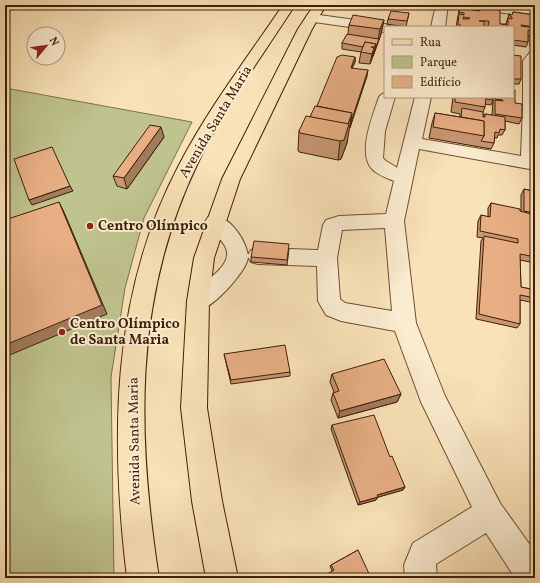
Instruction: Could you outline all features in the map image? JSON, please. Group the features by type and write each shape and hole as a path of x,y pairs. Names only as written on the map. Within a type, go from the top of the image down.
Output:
{"main road":[{"name":"Avenida Santa Maria","path":"143,578 138,546 132,467 131,394 139,320 150,266 163,220 187,166 214,120 289,5"},
{"path":"293,5 314,15"},
{"path":"277,24 292,22 314,15"},
{"path":"222,578 207,501 194,408 198,301 204,258 215,222 231,179 314,15"}],"street":[{"path":"438,26 442,5"},
{"path":"475,5 535,13"},
{"path":"314,15 384,28"},
{"path":"413,143 532,163 533,105 530,61 535,55"},
{"path":"387,98 374,147 374,159 378,165 404,178"},
{"path":"423,98 394,221 404,323 434,402 490,514 534,578"},
{"path":"394,221 339,223 333,225 327,258 329,301 334,308 341,312 404,323"},
{"path":"198,301 230,272 236,264 239,256 235,245 215,222"},
{"path":"239,256 327,258"},
{"path":"421,578 420,566 424,554 490,514"}],"green space":[{"name":"Centro Olímpico de Santa Maria","path":"5,88 192,122 144,218 125,288 111,377 114,578 5,578"}],"building":[{"path":"460,5 472,7 472,10 480,11 480,8 500,10 500,24 508,25 508,18 512,19 509,14 512,15 513,12 535,15 535,27 521,26 535,28 535,42 532,42 533,31 528,30 528,42 514,40 514,26 488,26 489,21 484,21 484,26 458,25 459,14 464,15 464,13 459,12"},
{"path":"391,11 409,13 407,21 388,19"},
{"path":"353,15 384,20 380,29 349,25"},
{"path":"347,34 379,39 375,49 376,44 365,42 363,47 342,43"},
{"path":"365,42 376,44 374,47 371,47 374,48 372,54 361,52"},
{"path":"342,55 355,57 351,68 368,70 351,122 352,113 317,106 337,57"},
{"path":"514,55 521,56 521,79 514,79"},
{"path":"515,90 515,103 522,104 522,118 495,114 495,100 503,100 495,99 514,98"},
{"path":"455,98 486,98 485,107 455,102"},
{"path":"493,98 493,100 486,99"},
{"path":"315,106 352,113 348,124 310,117"},
{"path":"462,108 483,112 483,117 485,117 485,114 505,117 505,130 500,129 499,133 495,132 494,143 481,141 484,136 484,121 461,117"},
{"path":"435,113 484,121 484,136 433,127"},
{"path":"306,116 349,124 344,140 340,141 300,133 299,131"},
{"path":"150,125 161,127 124,178 113,176"},
{"path":"52,147 70,186 29,200 14,159"},
{"path":"524,189 533,191 533,189 535,189 535,213 524,211"},
{"path":"59,202 102,305 5,345 5,220"},
{"path":"491,203 520,209 520,211 535,215 535,257 520,254 521,287 535,290 535,298 520,295 520,324 479,314 484,236 518,243 518,239 480,231 481,215 490,217"},
{"path":"254,241 289,244 287,260 251,257"},
{"path":"285,345 290,372 231,380 224,354"},
{"path":"384,359 401,394 340,411 333,393 339,391 332,374"},
{"path":"374,415 390,457 392,456 405,487 377,495 378,497 360,502 332,425"},
{"path":"358,550 371,578 320,578 334,570 331,565"}],"place":[{"name":"Centro Olímpico","path":"90,226"},
{"name":"Centro Olímpico de Santa Maria","path":"62,332"}]}
